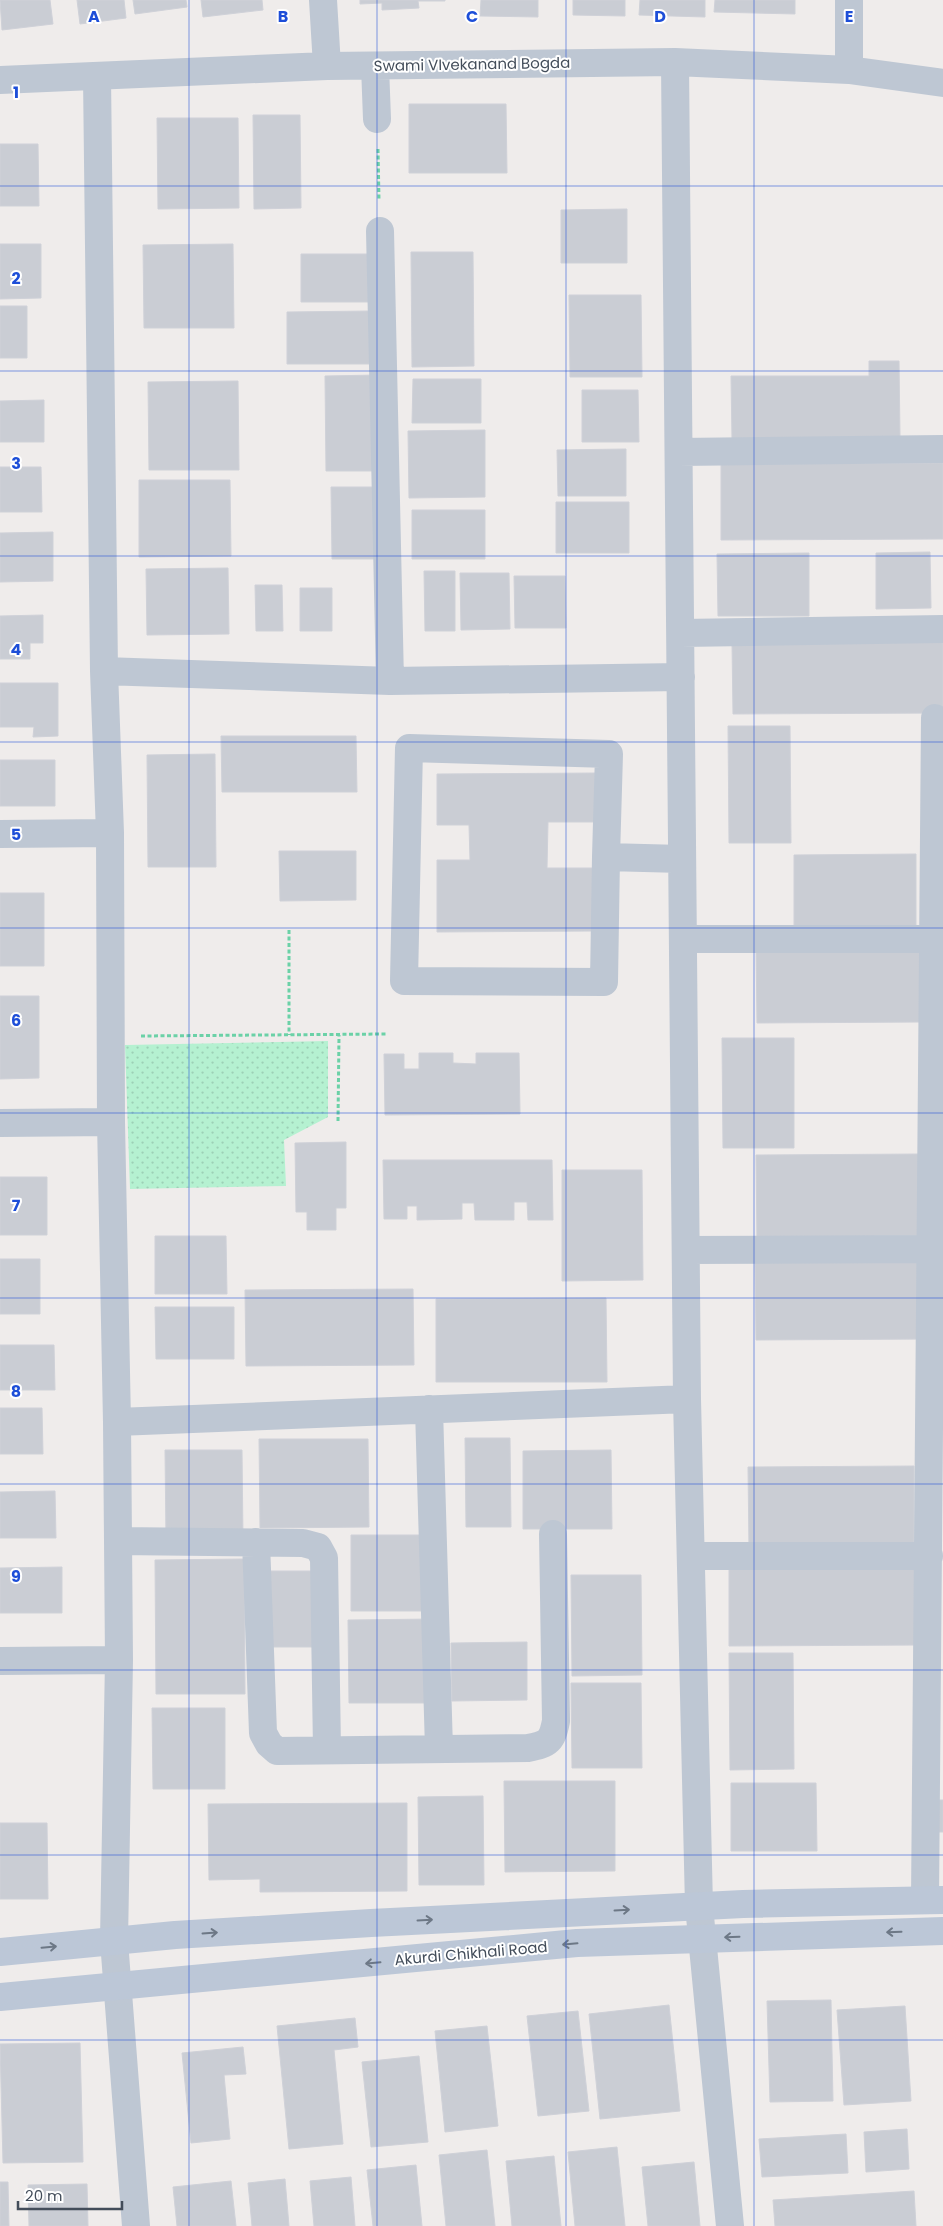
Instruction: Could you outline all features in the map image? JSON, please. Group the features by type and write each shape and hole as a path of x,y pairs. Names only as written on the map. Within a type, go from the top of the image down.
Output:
{"main road":[{"path":"0,1952 114,1941 352,1924 699,1906 934,1900"},
{"name":"Akurdi Chikhali Road","path":"0,1997 578,1943 943,1931"}],"street":[{"path":"324,0 326,66"},
{"path":"849,0 849,70"},
{"path":"675,62 687,1399 699,1906 730,2226"},
{"name":"Swami VIvekanand Bogda","path":"0,80 326,66 675,62 849,70 943,83"},
{"path":"375,66 377,119"},
{"path":"97,76 104,671 110,833 111,1122 117,1422 119,1660 114,1941 136,2226"},
{"path":"380,231 390,681"},
{"path":"679,452 943,449"},
{"path":"681,633 943,629"},
{"path":"104,671 390,681 681,677"},
{"path":"934,1900 929,1556 935,718"},
{"path":"409,748 609,754 606,857 604,982 404,981 409,748"},
{"path":"0,834 110,833"},
{"path":"606,857 682,858"},
{"path":"683,939 934,939"},
{"path":"0,1123 111,1122"},
{"path":"686,1250 932,1248"},
{"path":"117,1422 687,1399"},
{"path":"429,1410 439,1749"},
{"path":"256,1542 263,1733 269,1744 277,1751 528,1748 546,1744 553,1735 556,1721 553,1534"},
{"path":"118,1541 303,1542 318,1548 324,1558 327,1750"},
{"path":"691,1556 929,1556"},
{"path":"0,1661 119,1660"}],"path":[{"path":"377,119 380,231"},
{"path":"289,930 289,1035"},
{"path":"338,1121 339,1034"},
{"path":"111,1036 386,1034"}],"green space":[{"path":"328,1041 328,1117 284,1140 286,1186 130,1189 125,1045"}],"building":[{"path":"0,0 50,0 53,24 2,30"},
{"path":"77,0 124,0 126,18 80,24"},
{"path":"133,0 186,0 187,7 135,14"},
{"path":"201,0 262,0 263,10 203,17"},
{"path":"360,0 445,1 418,1 419,8 382,10 382,3 360,4"},
{"path":"481,0 538,0 538,17 480,16"},
{"path":"573,0 625,0 625,16 573,15"},
{"path":"640,0 705,0 705,17 639,15"},
{"path":"715,0 795,0 795,14 714,12"},
{"path":"409,104 506,104 507,173 409,173"},
{"path":"253,115 300,115 301,208 254,209"},
{"path":"157,118 238,118 239,208 158,209"},
{"path":"0,144 38,144 39,206 0,206"},
{"path":"627,209 627,263 561,263 561,210"},
{"path":"0,244 41,244 41,298 0,299"},
{"path":"233,244 234,328 144,328 143,245"},
{"path":"411,252 473,252 474,366 412,367"},
{"path":"301,254 372,254 373,302 301,302"},
{"path":"569,295 641,295 642,377 570,377"},
{"path":"0,306 27,306 27,358 0,358"},
{"path":"371,311 372,364 287,364 287,312"},
{"path":"869,361 899,361 900,438 732,439 731,376 869,376"},
{"path":"378,375 379,471 326,471 325,376"},
{"path":"413,379 481,379 481,423 412,423"},
{"path":"238,381 239,470 149,470 148,382"},
{"path":"582,390 638,390 639,442 582,442"},
{"path":"44,400 44,442 0,442 0,401"},
{"path":"485,430 485,497 409,498 408,431"},
{"path":"626,449 626,496 558,496 557,450"},
{"path":"943,463 943,539 721,540 721,464"},
{"path":"0,467 41,467 42,512 0,512"},
{"path":"139,480 230,480 231,556 139,557"},
{"path":"331,487 378,487 379,559 332,559"},
{"path":"556,502 629,502 629,553 556,553"},
{"path":"412,510 485,510 485,559 412,559"},
{"path":"53,532 53,581 0,582 0,533"},
{"path":"930,552 931,608 876,609 876,553"},
{"path":"809,553 809,616 718,616 717,554"},
{"path":"228,568 229,634 147,635 146,569"},
{"path":"424,571 455,571 455,631 425,631"},
{"path":"460,573 509,573 510,629 461,630"},
{"path":"514,576 565,576 566,628 515,628"},
{"path":"255,585 282,585 283,631 256,631"},
{"path":"300,588 332,588 332,631 300,631"},
{"path":"43,615 43,643 30,643 30,659 0,659 0,616"},
{"path":"943,642 943,713 733,714 732,643"},
{"path":"0,683 58,683 58,736 33,737 34,727 0,727"},
{"path":"728,726 790,726 791,843 729,843"},
{"path":"221,736 356,736 357,792 222,792"},
{"path":"215,754 216,867 148,867 147,755"},
{"path":"0,760 55,760 55,806 0,806"},
{"path":"595,773 595,822 548,822 547,868 594,868 595,931 437,932 437,860 470,860 469,825 437,825 437,774"},
{"path":"279,851 356,851 356,900 280,901"},
{"path":"916,854 916,934 794,934 794,855"},
{"path":"0,893 44,893 44,966 0,966"},
{"path":"921,943 921,1022 757,1023 756,944"},
{"path":"0,996 39,996 39,1078 0,1079"},
{"path":"722,1038 794,1038 794,1148 723,1148"},
{"path":"419,1053 453,1053 453,1063 476,1064 476,1053 519,1053 520,1114 385,1115 384,1054 404,1054 404,1069 419,1069"},
{"path":"346,1142 346,1208 336,1208 336,1230 307,1230 307,1212 296,1212 295,1143"},
{"path":"921,1154 921,1241 757,1242 756,1155"},
{"path":"383,1160 552,1160 553,1220 528,1220 527,1202 514,1202 514,1220 475,1220 474,1203 462,1203 462,1219 417,1220 417,1206 407,1206 407,1219 384,1219"},
{"path":"562,1170 642,1170 643,1280 562,1281"},
{"path":"0,1177 47,1177 47,1235 0,1235"},
{"path":"155,1236 226,1236 227,1294 155,1294"},
{"path":"0,1259 40,1259 40,1314 0,1314"},
{"path":"927,1261 928,1339 756,1340 755,1262"},
{"path":"413,1289 414,1365 246,1366 245,1290"},
{"path":"606,1298 607,1382 436,1382 436,1299"},
{"path":"155,1307 234,1307 234,1359 156,1359"},
{"path":"0,1345 54,1345 55,1390 0,1390"},
{"path":"0,1408 42,1408 43,1454 0,1454"},
{"path":"465,1438 510,1438 511,1527 466,1527"},
{"path":"259,1439 368,1439 369,1527 260,1528"},
{"path":"165,1450 242,1450 243,1539 166,1539"},
{"path":"611,1450 612,1529 523,1529 523,1451"},
{"path":"914,1466 914,1548 749,1549 748,1467"},
{"path":"55,1491 56,1538 0,1538 0,1492"},
{"path":"351,1535 428,1535 428,1611 351,1611"},
{"path":"244,1559 245,1694 156,1694 155,1560"},
{"path":"921,1566 922,1645 729,1646 729,1567"},
{"path":"62,1567 62,1613 0,1613 0,1568"},
{"path":"267,1571 317,1571 318,1647 268,1647"},
{"path":"571,1575 641,1575 642,1675 572,1676"},
{"path":"434,1619 435,1703 349,1703 348,1620"},
{"path":"527,1642 527,1700 452,1701 451,1643"},
{"path":"729,1653 793,1653 794,1769 730,1770"},
{"path":"571,1683 641,1683 642,1768 572,1768"},
{"path":"152,1708 225,1708 225,1789 153,1789"},
{"path":"504,1781 615,1781 615,1871 505,1872"},
{"path":"731,1783 816,1783 817,1851 731,1851"},
{"path":"483,1796 484,1885 419,1885 418,1797"},
{"path":"935,1800 943,1800 943,1832 935,1832"},
{"path":"407,1803 407,1891 260,1892 260,1879 209,1880 208,1804"},
{"path":"0,1823 47,1823 48,1899 0,1899"},
{"path":"831,2000 833,2101 770,2102 767,2001"},
{"path":"669,2005 680,2111 600,2119 589,2014"},
{"path":"905,2006 911,2101 844,2105 837,2010"},
{"path":"578,2011 589,2111 538,2116 527,2016"},
{"path":"355,2018 358,2047 334,2050 343,2144 289,2149 277,2026"},
{"path":"487,2026 498,2126 445,2132 435,2031"},
{"path":"80,2043 83,2162 3,2163 0,2044"},
{"path":"243,2047 246,2074 224,2075 230,2139 191,2143 182,2053"},
{"path":"419,2056 428,2142 371,2147 362,2062"},
{"path":"907,2129 909,2169 866,2172 864,2132"},
{"path":"846,2134 848,2173 762,2177 759,2139"},
{"path":"617,2147 625,2226 575,2226 568,2152"},
{"path":"487,2150 495,2226 446,2226 439,2155"},
{"path":"554,2156 561,2226 512,2226 506,2161"},
{"path":"694,2162 700,2226 648,2226 642,2167"},
{"path":"416,2165 422,2226 373,2226 367,2170"},
{"path":"351,2177 355,2226 314,2226 310,2181"},
{"path":"285,2179 289,2226 252,2226 248,2183"},
{"path":"231,2181 236,2226 177,2226 173,2187"},
{"path":"0,2182 8,2182 9,2226 0,2226"},
{"path":"87,2184 88,2226 29,2226 28,2185"},
{"path":"914,2191 916,2226 775,2226 773,2200"}]}
